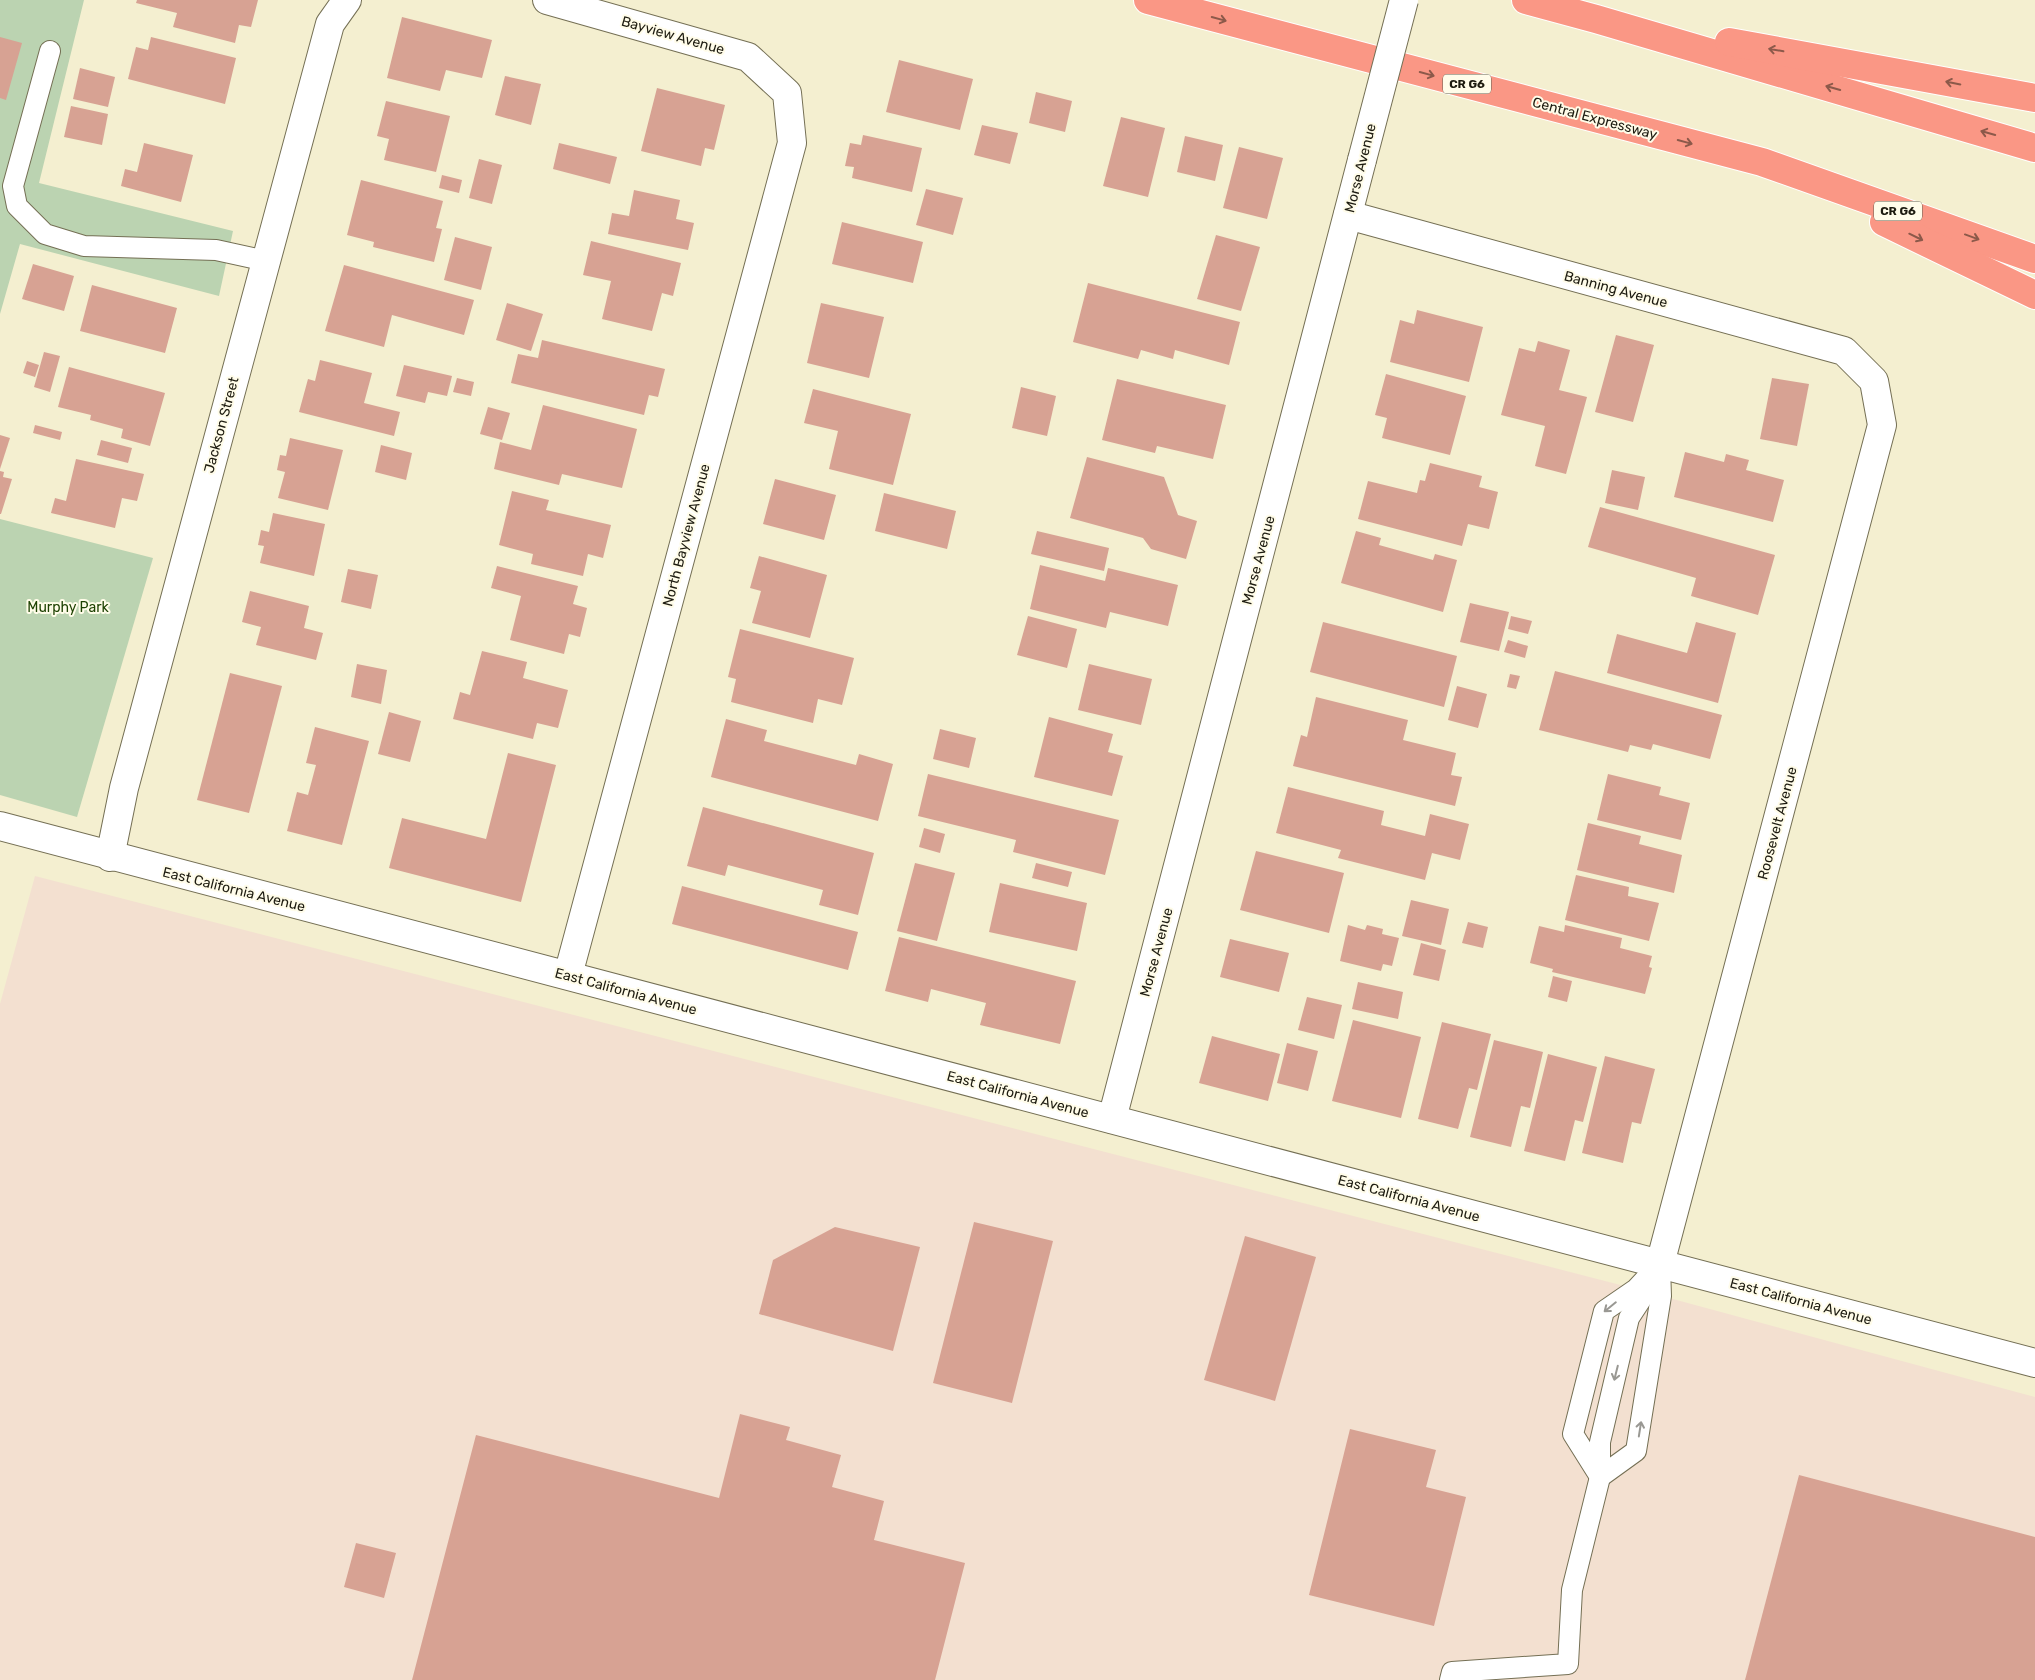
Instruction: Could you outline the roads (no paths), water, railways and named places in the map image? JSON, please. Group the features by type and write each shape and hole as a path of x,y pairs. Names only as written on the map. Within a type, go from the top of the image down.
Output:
{"highway":[{"name":"Central Expressway","path":"1148,0 1762,162 2035,259"},
{"path":"1526,0 2035,148"},
{"path":"1596,19 1828,59 2035,98"},
{"path":"1762,162 2035,295"}],"street":[{"name":"Jackson Street","path":"110,857 124,788 330,24 347,0"},
{"name":"Bayview Avenue","path":"547,0 748,56 787,93"},
{"name":"Morse Avenue","path":"1112,1119 1404,0"},
{"name":"North Bayview Avenue","path":"568,975 792,143 787,93"},
{"name":"Banning Avenue","path":"1348,215 1844,351 1874,381"},
{"name":"Roosevelt Avenue","path":"1660,1264 1882,425 1874,381"},
{"name":"East California Avenue","path":"0,826 110,857 568,975 2035,1363"}],"lane":[{"path":"50,51 13,186 17,206 45,234 84,246 216,250 266,261"},
{"path":"1600,1477 1573,1434 1604,1312 1636,1288 1660,1264"},
{"path":"1450,1680 1452,1672 1568,1664 1572,1590 1600,1477 1600,1442 1630,1318 1660,1264"},
{"path":"1600,1477 1636,1451 1661,1296 1660,1264"}],"park label":[{"name":"Murphy Park","path":"68,607"}]}
